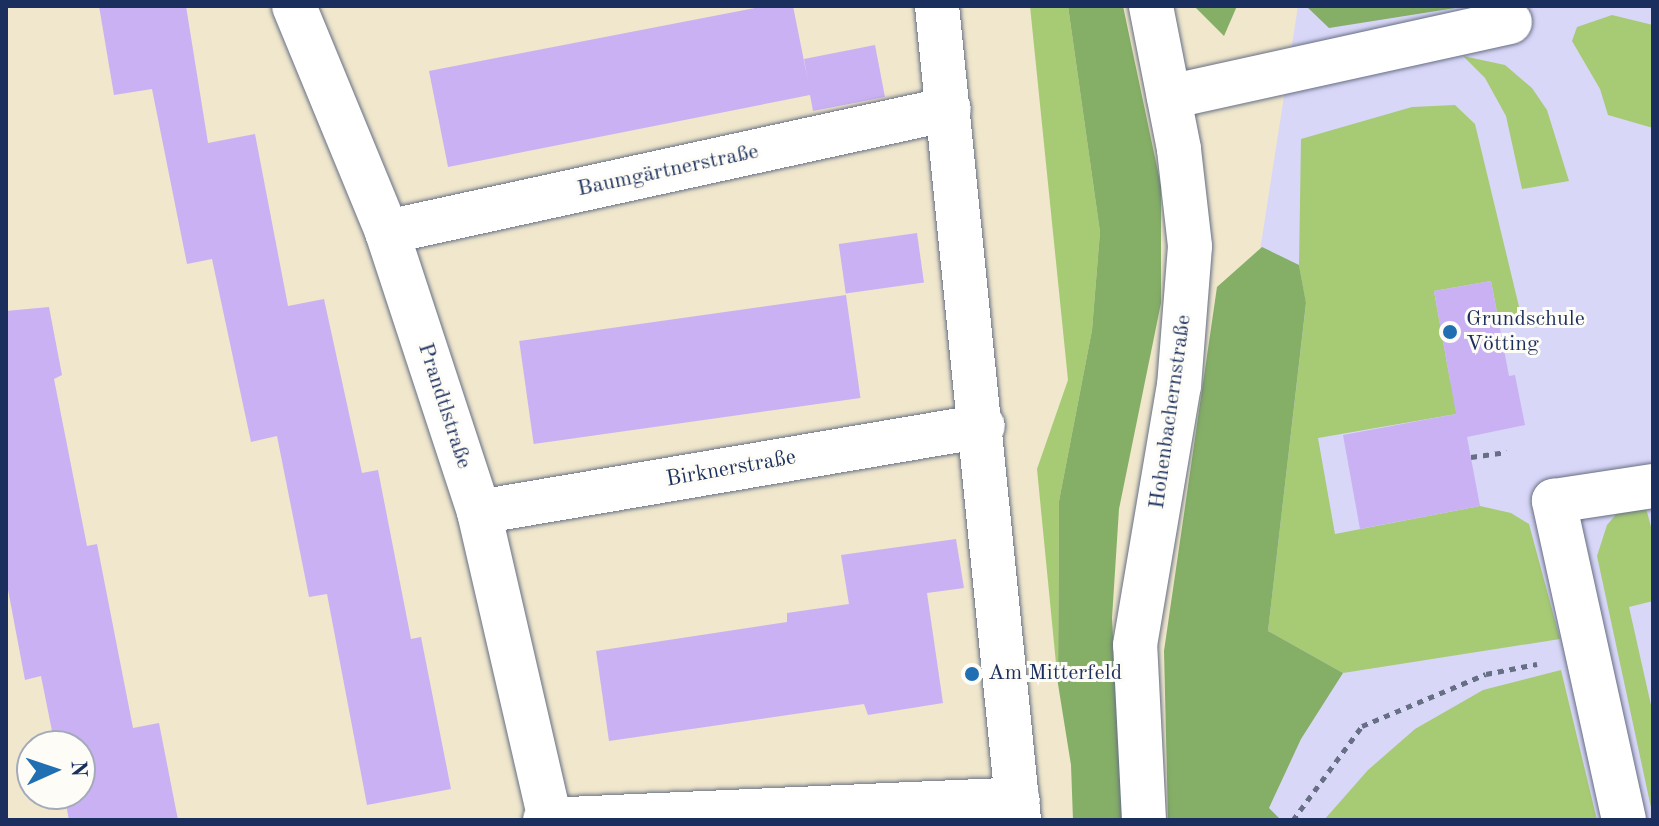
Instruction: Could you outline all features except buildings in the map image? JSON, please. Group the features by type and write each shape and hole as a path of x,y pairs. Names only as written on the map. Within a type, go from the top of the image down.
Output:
{"street":[{"name":"Prandtlstraße","path":"294,6 387,232 479,512 548,820"},
{"path":"548,820 1018,810 983,426 937,6"},
{"name":"Hohenbachernstraße","path":"1144,820 1135,645 1179,386 1190,246 1169,97 1151,6"},
{"path":"1169,97 1510,22"},
{"name":"Baumgärtnerstraße","path":"387,232 949,109"},
{"name":"Birknerstraße","path":"479,512 983,426"},
{"path":"1624,820 1585,654 1554,501 1653,486"}],"path":[{"path":"1471,457 1507,452"},
{"path":"1293,820 1362,726 1486,674 1585,654"}],"shaded area":[{"name":"Grundschule Vötting","path":"1298,6 1653,6 1653,820 1226,820 1234,418"}],"green space":[{"path":"1030,6 1068,6 1100,232 1092,330 1059,501 1058,684 1037,469 1068,380"},
{"path":"1068,6 1123,6 1161,186 1161,303 1119,509 1112,618 1123,820 1073,820 1071,765 1058,684 1059,501 1092,330 1100,232"},
{"path":"1194,6 1237,6 1224,36"},
{"path":"1306,6 1468,6 1329,28"},
{"path":"1612,15 1653,25 1653,128 1608,115 1600,89 1572,41 1577,27"},
{"path":"1463,56 1505,65 1532,88 1547,110 1569,181 1522,189 1506,116 1485,78"},
{"path":"1455,105 1475,124 1522,319 1499,323 1491,281 1434,291 1450,380 1462,413 1318,438 1335,534 1480,506 1511,513 1529,524 1560,639 1343,673 1268,631 1306,304 1299,265 1301,139 1412,107"},
{"path":"1262,247 1299,265 1306,303 1268,631 1343,673 1301,739 1269,808 1281,820 1168,820 1164,651 1217,287"},
{"path":"1643,497 1653,534 1653,601 1629,607 1653,714 1653,817 1597,556 1607,525 1624,505"},
{"path":"1561,670 1597,820 1324,820 1368,770 1415,729 1483,690"}],"place":[{"name":"Grundschule Vötting","path":"1450,332"},
{"name":"Am Mitterfeld","path":"972,674"}]}
